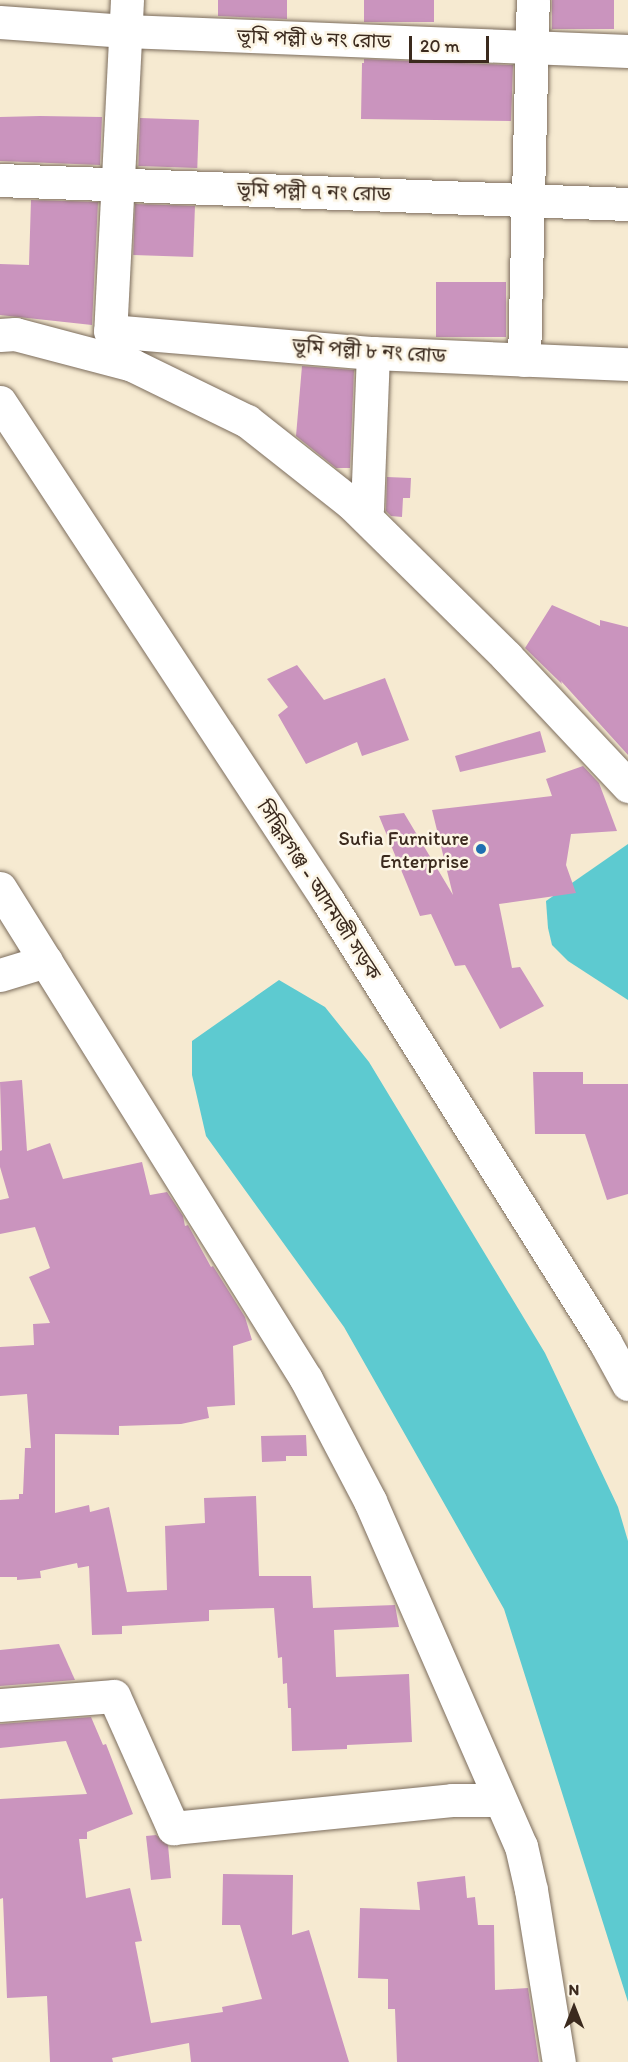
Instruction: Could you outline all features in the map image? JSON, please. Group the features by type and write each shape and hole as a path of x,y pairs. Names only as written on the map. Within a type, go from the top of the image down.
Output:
{"street":[{"path":"524,360 534,0"},
{"path":"116,184 126,15"},
{"name":"ভূমি পল্লী ৬ নং রোড","path":"0,22 126,15 532,48 628,51"},
{"name":"ভূমি পল্লী ৭ নং রোড","path":"0,180 628,204"},
{"name":"ভূমি পল্লী ৮ নং রোড","path":"116,184 110,331 373,353 628,364"},
{"path":"0,335 15,334 132,365 247,421 351,503 507,657 628,786"},
{"path":"367,509 373,353"},
{"name":"সিদ্ধিরগঞ্জ - আদমজী সড়ক","path":"0,402 328,901 414,1017 628,1384"},
{"path":"0,888 306,1379 370,1501 521,1846 531,1890 559,2062"},
{"path":"0,975 46,961"},
{"path":"0,1705 114,1696 173,1828 452,1800 500,1800"}],"water":[{"path":"628,844 628,1000 568,961 552,945 546,901"},
{"path":"279,980 325,1007 369,1062 545,1353 618,1507 628,1541 628,2002 504,1609 344,1327 206,1136 192,1075 192,1041"}],"building":[{"path":"218,0 287,0 287,19 218,16"},
{"path":"364,0 434,0 434,22 364,22"},
{"path":"552,0 614,0 614,29 552,29"},
{"path":"364,59 513,65 511,121 361,119"},
{"path":"0,117 102,117 100,165 0,161"},
{"path":"140,118 199,120 197,168 138,166"},
{"path":"31,200 98,202 92,325 0,315 0,264 29,265"},
{"path":"135,204 195,206 193,257 133,255"},
{"path":"436,282 506,282 506,337 436,337"},
{"path":"302,366 354,370 350,468 336,468 296,436"},
{"path":"387,477 411,478 410,498 403,498 402,517 391,516 386,511"},
{"path":"552,605 600,626 600,620 628,627 628,755 561,681 562,684 525,648"},
{"path":"297,665 324,700 385,678 409,740 362,756 357,742 306,764 278,715 288,707 267,679"},
{"path":"540,731 546,752 460,772 455,756"},
{"name":"Sufia Furniture Enterprise","path":"583,766 599,783 617,831 571,834 566,865 576,893 499,904 512,968 520,967 544,1006 500,1029 465,965 455,966 431,914 420,916 379,816 404,813 453,895 432,810 552,796 546,779"},
{"path":"533,1072 583,1072 583,1084 628,1084 628,1194 607,1200 585,1134 535,1134"},
{"path":"22,1080 27,1151 50,1143 63,1179 142,1162 150,1195 167,1192 183,1216 185,1226 188,1225 211,1267 213,1266 245,1317 252,1340 233,1346 235,1405 207,1407 209,1418 181,1424 119,1426 119,1435 55,1434 55,1513 89,1505 90,1512 109,1507 127,1592 167,1590 165,1526 205,1523 204,1498 256,1496 259,1576 311,1576 313,1608 395,1605 399,1627 334,1630 336,1677 409,1674 412,1742 347,1745 347,1749 292,1751 291,1708 288,1708 287,1683 283,1684 282,1657 278,1658 274,1608 209,1610 209,1621 122,1626 122,1634 92,1635 89,1566 78,1568 77,1563 40,1571 41,1578 17,1580 17,1577 0,1577 0,1500 19,1499 19,1494 23,1494 25,1448 31,1448 27,1394 0,1396 0,1347 34,1345 33,1324 50,1323 29,1277 50,1268 35,1227 0,1234 0,1200 9,1198 0,1167 0,1151 2,1150 0,1082"},
{"path":"306,1435 307,1456 286,1456 286,1461 262,1462 261,1436"},
{"path":"59,1644 75,1680 0,1686 0,1650"},
{"path":"91,1717 103,1745 106,1744 133,1814 87,1832 87,1839 79,1839 86,1898 130,1888 142,1941 135,1942 151,2023 223,2012 222,2007 262,1999 240,1925 222,1925 223,1874 293,1875 292,1935 309,1930 349,2062 191,2062 189,2043 112,2058 113,2062 50,2062 47,1996 7,1998 3,1898 0,1899 0,1799 87,1794 66,1741 0,1748 0,1724"},
{"path":"156,1835 168,1845 171,1878 151,1880 146,1836"},
{"path":"465,1876 467,1898 475,1897 478,1925 494,1925 495,1990 528,1988 539,2062 397,2062 395,2009 388,2009 388,1979 358,1978 360,1908 420,1910 417,1882"}],"place":[{"name":"Sufia Furniture Enterprise","path":"481,849"}]}
